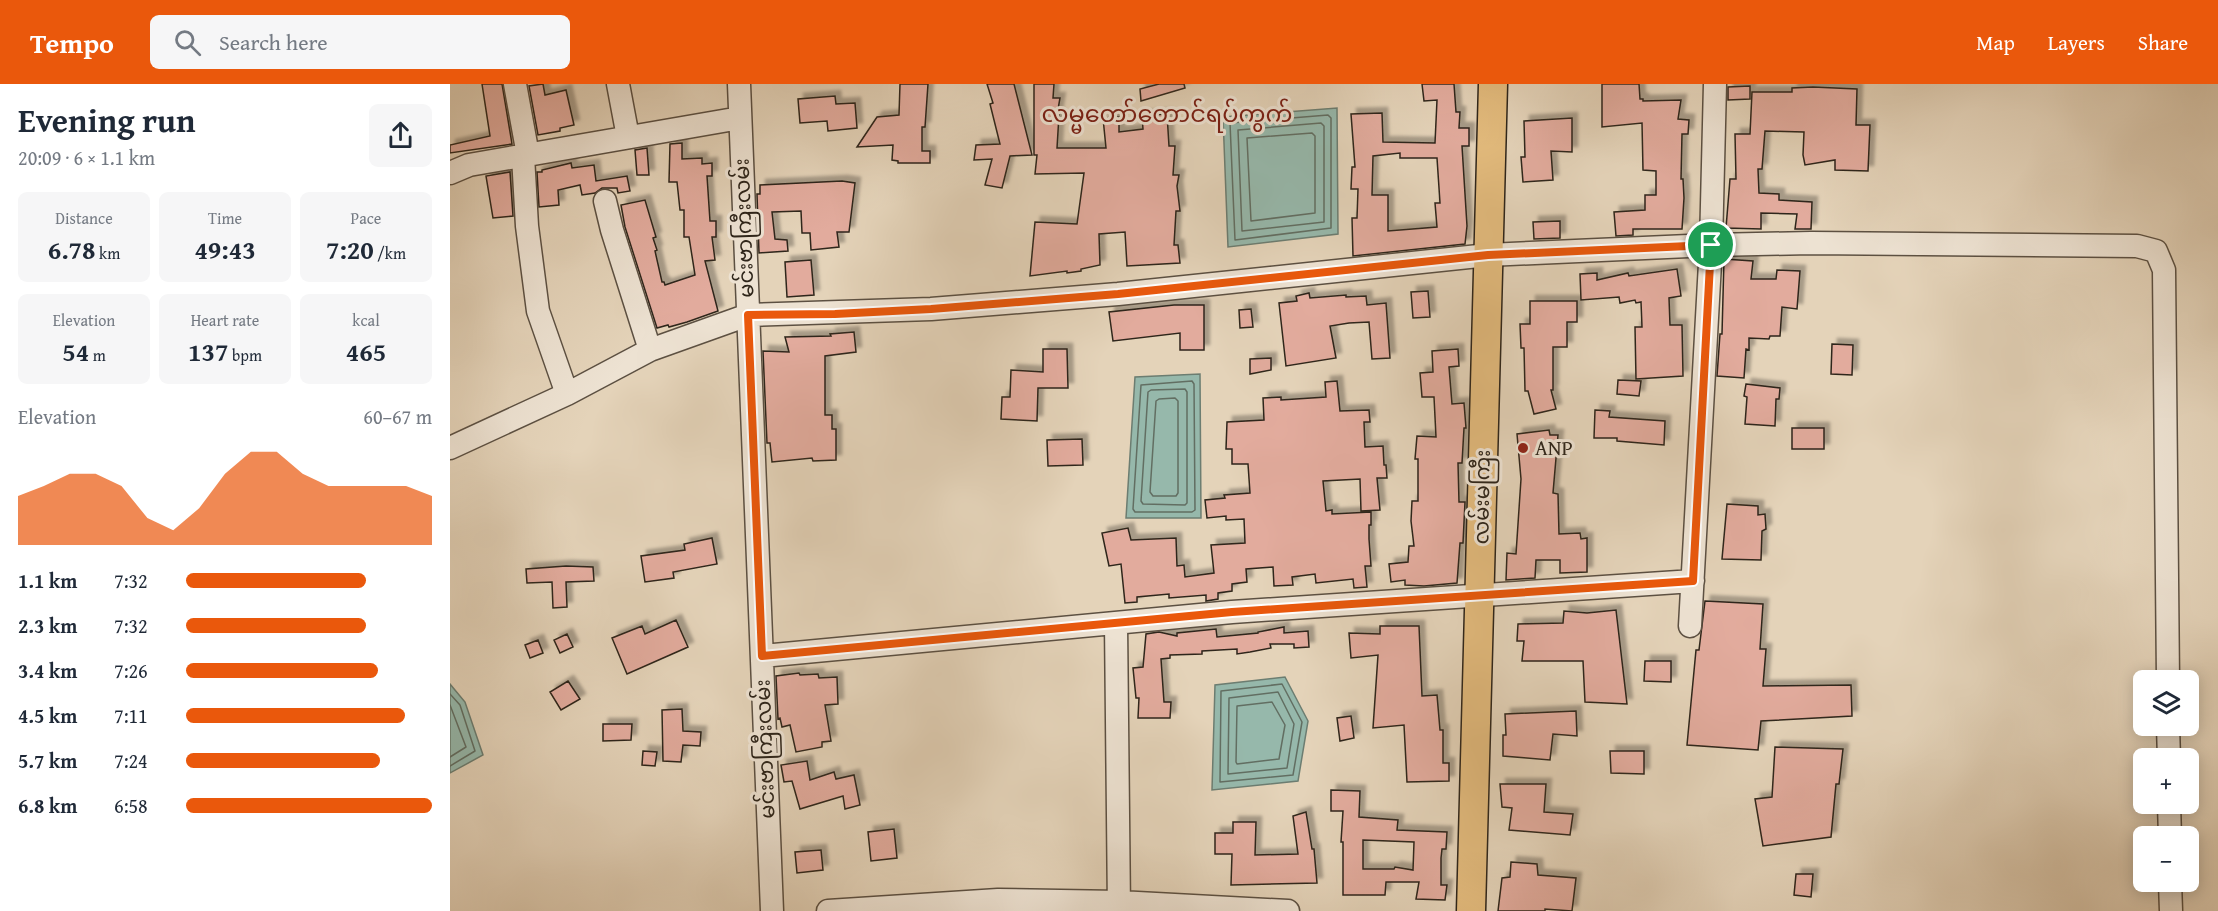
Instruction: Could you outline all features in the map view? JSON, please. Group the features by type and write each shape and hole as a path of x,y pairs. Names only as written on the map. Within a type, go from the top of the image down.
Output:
{"main road":[{"name":"လမ်းမကြီး","path":"1471,911 1493,84"}],"street":[{"path":"515,84 525,155 527,226 538,310 567,394"},
{"path":"618,84 627,137"},
{"name":"မင်းဗာကြီးလမ်း","path":"739,84 772,911"},
{"path":"1690,626 1711,245 1715,84"},
{"path":"450,173 469,165 740,117"},
{"path":"605,201 650,350"},
{"path":"450,448 567,394 650,350 748,315 835,314 931,309 1118,294 1488,255 1711,245 1823,243 2138,246 2156,251 2164,270 2168,670"},
{"path":"762,656 1232,612 1693,581"},
{"path":"1116,623 1119,907"},
{"path":"2170,892 2171,911"},
{"path":"828,911 998,900 1119,907 1288,911"}],"water":[{"path":"1337,108 1338,234 1228,247 1223,117"},
{"path":"1200,374 1201,518 1126,518 1135,377"},
{"path":"1285,677 1308,721 1298,781 1212,790 1215,685"},
{"path":"450,684 465,702 483,755 450,773"}],"building":[{"path":"482,84 502,84 512,144 450,153 450,145 490,136"},
{"path":"543,84 545,95 566,90 574,125 560,128 560,131 538,135 529,86"},
{"path":"900,84 928,84 925,127 922,127 922,151 930,151 930,163 898,163 892,160 893,145 857,147 877,117 899,115"},
{"path":"987,84 1014,84 1032,155 1010,156 1002,188 985,185 992,159 974,160 976,145 1000,144 990,104 993,103"},
{"path":"1034,84 1054,84 1053,98 1060,98 1057,115 1059,115 1057,148 1106,148 1103,118 1119,117 1119,132 1143,129 1142,116 1167,114 1169,146 1175,146 1173,175 1179,175 1177,186 1180,211 1176,211 1174,245 1178,245 1180,263 1127,266 1125,232 1099,234 1100,265 1081,269 1081,271 1030,276 1035,222 1077,224 1084,173 1035,174 1037,155 1034,155"},
{"path":"1159,84 1184,84 1185,88 1141,101 1140,89"},
{"path":"1422,84 1454,84 1456,112 1460,112 1459,128 1469,128 1469,146 1462,146 1467,226 1465,244 1353,256 1352,218 1357,218 1358,189 1351,189 1352,167 1355,167 1351,114 1382,113 1383,142 1435,143 1437,100 1424,101","holes":["1400,153 1400,158 1437,158 1440,203 1435,203 1437,227 1388,231 1388,195 1372,195 1373,156"]},
{"path":"1602,84 1639,84 1640,99 1643,101 1681,100 1678,119 1689,120 1688,134 1682,134 1681,179 1683,179 1684,198 1682,229 1633,229 1633,235 1616,236 1614,212 1645,210 1645,195 1656,195 1656,171 1643,170 1642,123 1602,127"},
{"path":"1750,86 1750,99 1728,100 1728,87"},
{"path":"1792,88 1857,89 1856,125 1870,125 1868,171 1835,170 1835,160 1805,165 1804,132 1765,131 1762,169 1758,169 1759,193 1779,194 1779,200 1812,202 1811,229 1795,229 1797,214 1761,213 1761,229 1726,228 1730,179 1736,179 1735,134 1750,134 1752,92 1792,92"},
{"path":"835,96 836,104 855,103 857,128 828,131 827,121 800,123 798,99"},
{"path":"1572,118 1572,152 1551,151 1553,180 1523,182 1521,157 1525,157 1524,121"},
{"path":"682,143 682,159 702,158 702,164 712,163 712,176 707,176 710,221 716,221 716,237 712,237 715,260 705,261 718,311 687,322 657,328 625,227 621,205 645,200 656,237 653,238 662,282 665,285 695,275 689,237 684,237 684,210 680,210 677,182 669,182 670,144"},
{"path":"647,148 649,175 637,175 635,150"},
{"path":"571,163 572,168 594,165 596,181 627,176 630,191 618,193 617,188 602,188 595,193 582,195 580,185 558,190 559,205 539,207 537,172"},
{"path":"510,172 513,216 493,218 486,176"},
{"path":"842,181 855,183 849,232 837,232 839,247 811,250 810,233 802,233 801,211 772,212 775,239 787,240 788,251 759,253 757,194 760,194 760,185"},
{"path":"1560,221 1560,238 1534,239 1533,222"},
{"path":"1724,259 1753,261 1751,279 1776,279 1777,270 1800,271 1797,309 1782,307 1780,336 1770,336 1769,339 1749,338 1744,378 1717,376 1720,334 1722,334"},
{"path":"811,260 814,295 787,297 785,262"},
{"path":"1677,269 1681,296 1669,298 1670,325 1682,325 1683,376 1636,379 1635,327 1642,327 1641,302 1636,303 1635,300 1620,303 1619,297 1581,300 1580,274 1597,273 1597,280 1628,273 1629,276"},
{"path":"1428,291 1430,317 1413,318 1411,292"},
{"path":"1309,293 1310,298 1366,296 1367,305 1386,303 1390,358 1372,359 1369,322 1349,323 1330,326 1336,358 1286,366 1279,303 1297,301 1296,296"},
{"path":"1530,301 1577,301 1577,322 1567,322 1567,347 1553,347 1553,390 1551,390 1556,409 1534,414 1528,391 1525,391 1524,348 1521,348 1520,324 1530,324"},
{"path":"1174,305 1204,305 1204,350 1180,350 1180,333 1113,341 1109,312"},
{"path":"1251,309 1253,327 1240,328 1239,310"},
{"path":"854,332 856,352 825,356 825,415 832,415 832,429 836,429 836,460 813,461 812,458 772,462 770,443 767,443 763,351 789,352 785,337 831,336 830,334"},
{"path":"1832,344 1853,345 1852,375 1831,374"},
{"path":"1043,349 1067,349 1068,388 1038,388 1037,421 1001,419 1002,397 1010,397 1011,370 1043,372"},
{"path":"1458,349 1459,366 1449,367 1452,404 1464,403 1466,428 1464,428 1462,463 1458,463 1459,502 1465,502 1463,543 1460,543 1457,583 1424,586 1405,585 1405,580 1391,582 1389,564 1408,562 1409,546 1414,546 1411,521 1412,501 1418,501 1418,459 1415,459 1417,436 1436,437 1434,397 1422,397 1420,373 1433,372 1432,351"},
{"path":"1271,358 1271,370 1250,374 1250,359"},
{"path":"1618,380 1641,381 1639,396 1617,394"},
{"path":"1337,381 1340,411 1369,410 1370,422 1364,422 1365,447 1383,446 1384,465 1386,465 1387,478 1377,478 1380,510 1361,511 1360,479 1323,481 1326,511 1332,510 1332,514 1371,512 1369,539 1371,566 1365,566 1367,587 1354,588 1353,579 1316,583 1315,574 1292,577 1293,585 1274,586 1273,567 1246,569 1247,582 1232,584 1232,591 1218,593 1218,599 1206,601 1206,595 1169,598 1169,594 1137,597 1137,602 1125,603 1121,564 1109,566 1102,533 1128,528 1131,540 1176,538 1177,566 1184,565 1185,577 1214,573 1211,545 1245,543 1244,519 1226,520 1226,516 1207,518 1205,500 1225,498 1224,495 1250,493 1248,464 1232,464 1232,449 1226,449 1227,422 1264,420 1263,398 1281,397 1281,400 1326,397 1325,382"},
{"path":"1746,384 1780,388 1779,399 1776,399 1775,426 1745,424"},
{"path":"1595,410 1610,411 1609,417 1665,421 1664,445 1617,441 1617,438 1594,438"},
{"path":"1792,428 1824,428 1824,449 1792,449"},
{"path":"1549,430 1550,435 1558,435 1553,493 1558,494 1559,534 1580,533 1581,539 1587,538 1587,572 1560,573 1560,560 1536,560 1535,578 1506,580 1507,553 1516,554 1521,479 1517,434"},
{"path":"1082,439 1083,465 1048,466 1047,440"},
{"path":"1727,504 1758,506 1758,515 1765,514 1766,529 1762,531 1761,560 1722,559"},
{"path":"712,538 717,564 673,572 674,578 645,582 641,556 685,550 684,544"},
{"path":"566,566 593,567 594,581 566,582 567,607 553,608 552,582 527,583 526,569"},
{"path":"1705,601 1763,604 1760,649 1766,649 1763,686 1851,685 1852,716 1761,721 1758,750 1687,745 1696,650 1699,650"},
{"path":"1616,610 1627,704 1585,702 1583,661 1522,661 1524,641 1517,641 1518,624 1563,623 1564,611 1587,613"},
{"path":"676,620 688,647 627,674 612,638 642,626 645,634"},
{"path":"1380,626 1419,626 1422,696 1437,695 1440,730 1443,730 1443,763 1449,763 1449,781 1407,782 1404,725 1373,728 1378,655 1351,658 1349,633 1380,634"},
{"path":"1284,627 1284,633 1308,631 1309,647 1294,648 1294,644 1270,644 1271,648 1237,654 1237,649 1202,651 1202,654 1170,655 1170,658 1161,659 1164,702 1171,702 1170,718 1138,718 1139,698 1136,698 1133,668 1143,667 1146,634 1159,632 1177,636 1177,633 1216,629 1217,637 1258,633"},
{"path":"567,634 573,647 560,653 554,640"},
{"path":"538,640 543,653 530,658 525,645"},
{"path":"1645,661 1671,661 1671,682 1644,681"},
{"path":"799,673 800,675 818,674 819,678 837,677 838,704 825,705 831,741 822,742 822,747 796,752 790,725 782,727 780,718 778,719 776,676"},
{"path":"568,681 580,699 561,710 550,692"},
{"path":"682,709 683,731 701,732 700,746 683,745 681,762 663,761 662,710"},
{"path":"1576,711 1577,736 1553,734 1550,760 1503,756 1503,735 1506,735 1505,714"},
{"path":"1351,716 1354,738 1340,741 1337,718"},
{"path":"603,724 632,724 631,740 603,741"},
{"path":"1775,747 1843,749 1839,784 1836,784 1831,837 1763,846 1755,799 1772,797"},
{"path":"643,751 657,752 655,766 642,765"},
{"path":"1610,751 1644,751 1644,774 1611,773"},
{"path":"807,761 810,780 834,772 836,779 854,775 860,805 845,809 843,796 800,809 792,781 784,782 781,765"},
{"path":"1500,784 1546,784 1544,812 1573,814 1570,835 1509,830 1512,808 1502,807"},
{"path":"1331,790 1360,791 1359,817 1398,820 1397,830 1447,832 1446,849 1442,849 1441,858 1441,885 1447,885 1445,900 1416,899 1419,882 1386,882 1385,895 1343,895 1343,842 1341,842 1343,811 1331,811","holes":["1363,840 1414,842 1413,870 1395,867 1394,869 1363,869"]},
{"path":"1306,812 1312,849 1314,849 1317,883 1231,885 1232,854 1215,854 1215,833 1233,833 1233,822 1256,822 1255,855 1298,854 1293,816"},
{"path":"894,829 897,858 871,861 868,832"},
{"path":"821,850 823,870 797,873 795,852"},
{"path":"1511,862 1537,864 1538,875 1576,878 1572,911 1545,909 1545,911 1498,911 1502,878 1510,877"},
{"path":"1796,874 1813,874 1811,897 1794,895"}],"place":[{"name":"ANP","path":"1523,448"}],"district":[{"name":"လမ္မတော်တောင်ရပ်ကွက်","path":"1167,114"}],"route":[{"path":"1711,245 1693,581 1232,612 762,656 748,315 835,314 931,309 1118,294 1488,255 1711,245"}]}
